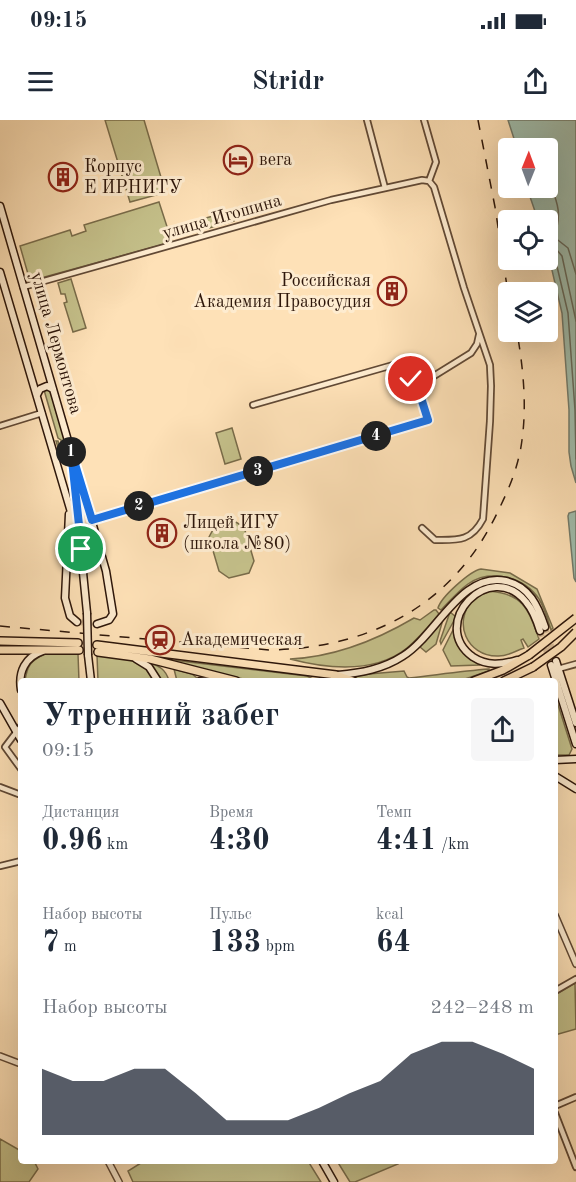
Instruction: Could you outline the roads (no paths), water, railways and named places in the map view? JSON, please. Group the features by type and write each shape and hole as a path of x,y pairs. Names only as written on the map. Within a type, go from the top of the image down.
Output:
{"main road":[{"name":"улица Лермонтова","path":"0,206 71,451 87,612 89,678"},
{"name":"улица Лермонтова","path":"0,273 69,504 83,562"},
{"path":"37,395 43,387 53,389"},
{"path":"71,451 110,590 113,614 109,620 97,624"},
{"path":"69,504 65,597 70,616 77,622"},
{"path":"336,675 367,672 403,657 417,646 462,596 474,586 486,581 505,581 524,589 535,602 543,629 527,603 512,591 499,588 485,589 474,594 465,603 459,615 457,627 462,645 468,653 480,661 495,665 526,656"},
{"path":"482,678 503,670 526,656 576,618"},
{"path":"517,678 561,647 576,632"},
{"path":"0,641 78,647 0,650"},
{"path":"156,678 149,667 140,660 98,648 304,671 344,678"},
{"path":"21,678 26,661 38,652 52,649"},
{"path":"127,656 157,661 222,678"},
{"path":"557,678 553,663 558,669 576,723"},
{"path":"510,678 530,669"},
{"path":"304,671 320,678"},
{"path":"558,681 576,744"},
{"path":"0,703 17,733"},
{"path":"558,760 576,758"},
{"path":"558,778 576,789"},
{"path":"324,1164 334,1182"}],"street":[{"path":"367,120 386,188"},
{"path":"422,528 435,540 460,541 478,528 483,519 491,386 488,356 479,335 434,187 429,181 436,162 424,120"},
{"name":"улица Игошина","path":"23,287 302,208 386,188 429,181"},
{"path":"422,401 429,379 475,349 479,335"},
{"path":"92,520 428,420 422,401 405,366 400,363 253,405"},
{"name":"улица Лермонтова","path":"0,426 42,413"},
{"path":"558,669 576,664"},
{"path":"17,733 3,746 18,765"},
{"path":"0,787 18,794"},
{"path":"0,866 18,862"},
{"path":"558,922 576,964"},
{"path":"558,989 576,979"},
{"path":"0,1056 18,1063"},
{"path":"558,1105 576,1097"},
{"path":"558,1121 576,1167"},
{"path":"110,1164 119,1182"}],"water":[{"path":"508,120 576,120 576,483 569,452 569,410 562,313 558,282 555,282 552,270 558,270 558,210 535,210 530,198 558,198 558,138 514,138"},
{"path":"576,511 576,582 568,516 569,513"}],"tunnel":[{"path":"77,622 97,624"},
{"path":"545,627 554,655"},
{"path":"540,631 549,659"}],"railway":[{"path":"478,120 506,282"},
{"path":"0,626 269,650 342,641 375,630 406,615 434,595 459,571 481,543 510,484 521,449 524,413 523,372 518,342"}],"place":[{"name":"вега","path":"238,160"},
{"name":"Корпус Е ИРНИТУ","path":"63,177"},
{"name":"Российская Академия Правосудия","path":"392,291"},
{"name":"Лицей ИГУ (школа №80)","path":"162,533"},
{"name":"Академическая","path":"160,640"}]}
